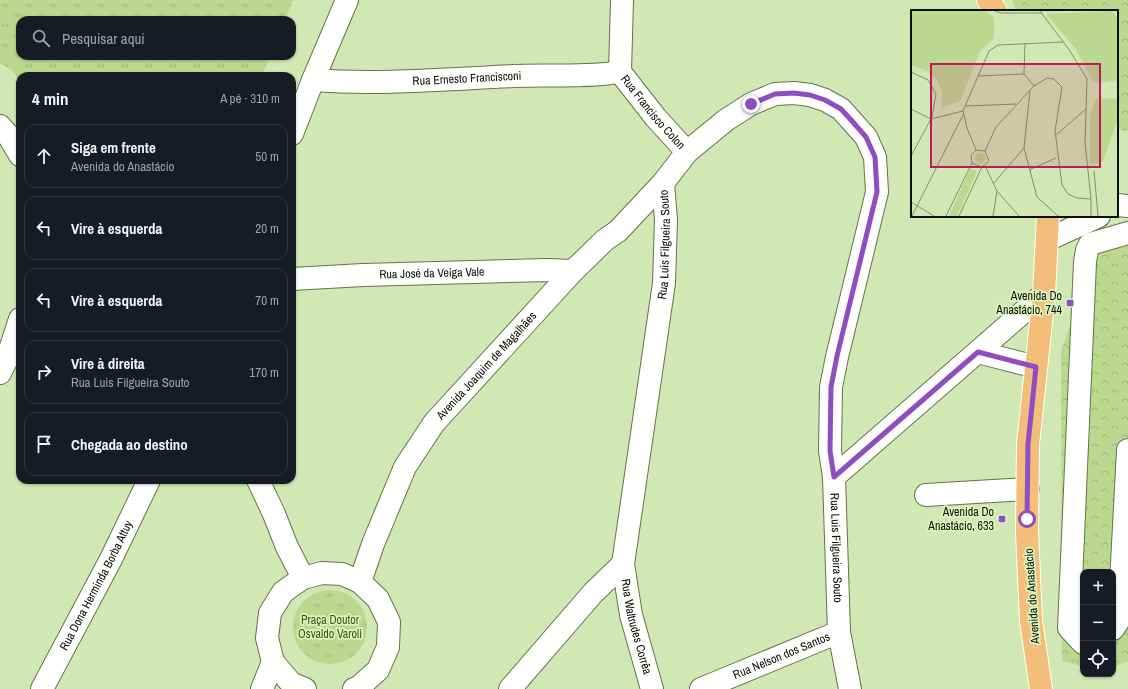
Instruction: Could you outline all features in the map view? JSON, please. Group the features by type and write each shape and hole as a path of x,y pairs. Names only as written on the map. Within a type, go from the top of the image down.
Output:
{"main road":[{"path":"988,0 995,10"},
{"name":"Avenida do Anastácio","path":"1041,689 1031,621 1027,532 1028,444 1044,294 1048,217"}],"street":[{"path":"296,124 313,80 348,0"},
{"name":"Rua Francisco Colon","path":"622,0 620,72 656,118 687,152"},
{"name":"Rua Ernesto Francisconi","path":"313,80 338,82 536,75 602,75 620,72"},
{"name":"Rua Luis Filgueira Souto","path":"623,564 664,283 666,220 662,183 687,152 726,120 751,104 775,94 794,93 817,98 841,109 866,137 875,157 877,192 837,356 831,387 830,451 834,477 839,632 850,689"},
{"path":"0,126 8,135 16,148"},
{"name":"Avenida Joaquim de Magalhães","path":"360,582 373,544 406,467 434,423 573,271 605,240 618,231 662,183"},
{"path":"1047,240 1068,223 1095,217"},
{"path":"1081,641 1069,628 1085,262 1087,250 1090,244 1128,233"},
{"name":"Rua José da Veiga Vale","path":"296,278 547,270 573,271"},
{"path":"834,477 1044,294"},
{"path":"6,369 7,359 16,331"},
{"path":"978,352 1036,367"},
{"path":"1116,624 1119,620 1128,450"},
{"name":"Rua Dona Herminda Borba Attuy","path":"42,689 111,559 147,484"},
{"path":"260,484 287,547 303,578"},
{"path":"926,495 1028,489"},
{"path":"510,689 593,593 623,564"},
{"name":"Rua Waltrudes Corrêa","path":"623,564 631,615 652,689"},
{"path":"305,689 291,683 273,662 266,638 270,614 283,592 303,578 322,573 342,574 360,582 378,599 388,622 388,647 378,670 358,688"},
{"name":"Rua Nelson dos Santos","path":"701,689 839,632"},
{"path":"262,689 273,662"}],"green space":[{"path":"0,0 293,0 287,16 16,16 16,60 268,60 264,72 16,72 16,76 11,70 0,63"},
{"path":"1012,0 1128,0 1128,130 1124,131 1118,129 1118,10 1017,10"},
{"path":"1101,229 1128,230 1128,661 1116,666 1116,569 1080,569 1080,665 1062,661 1061,352"},
{"name":"Praça Doutor Osvaldo Varoli","path":"323,590 337,590 351,596 361,606 367,620 367,634 361,648 351,658 337,664 323,664 309,658 299,648 293,634 293,620 299,606 309,596"}],"place":[{"name":"Avenida Do Anastácio, 744","path":"1070,303"},
{"name":"Avenida Do Anastácio, 633","path":"1002,519"}],"route":[{"path":"751,104 775,94 794,93 810,95 825,100 841,109 852,121 866,137 875,157 877,192 837,356 831,387 830,451 834,477 978,352 1036,367 1028,444 1027,519"}]}
